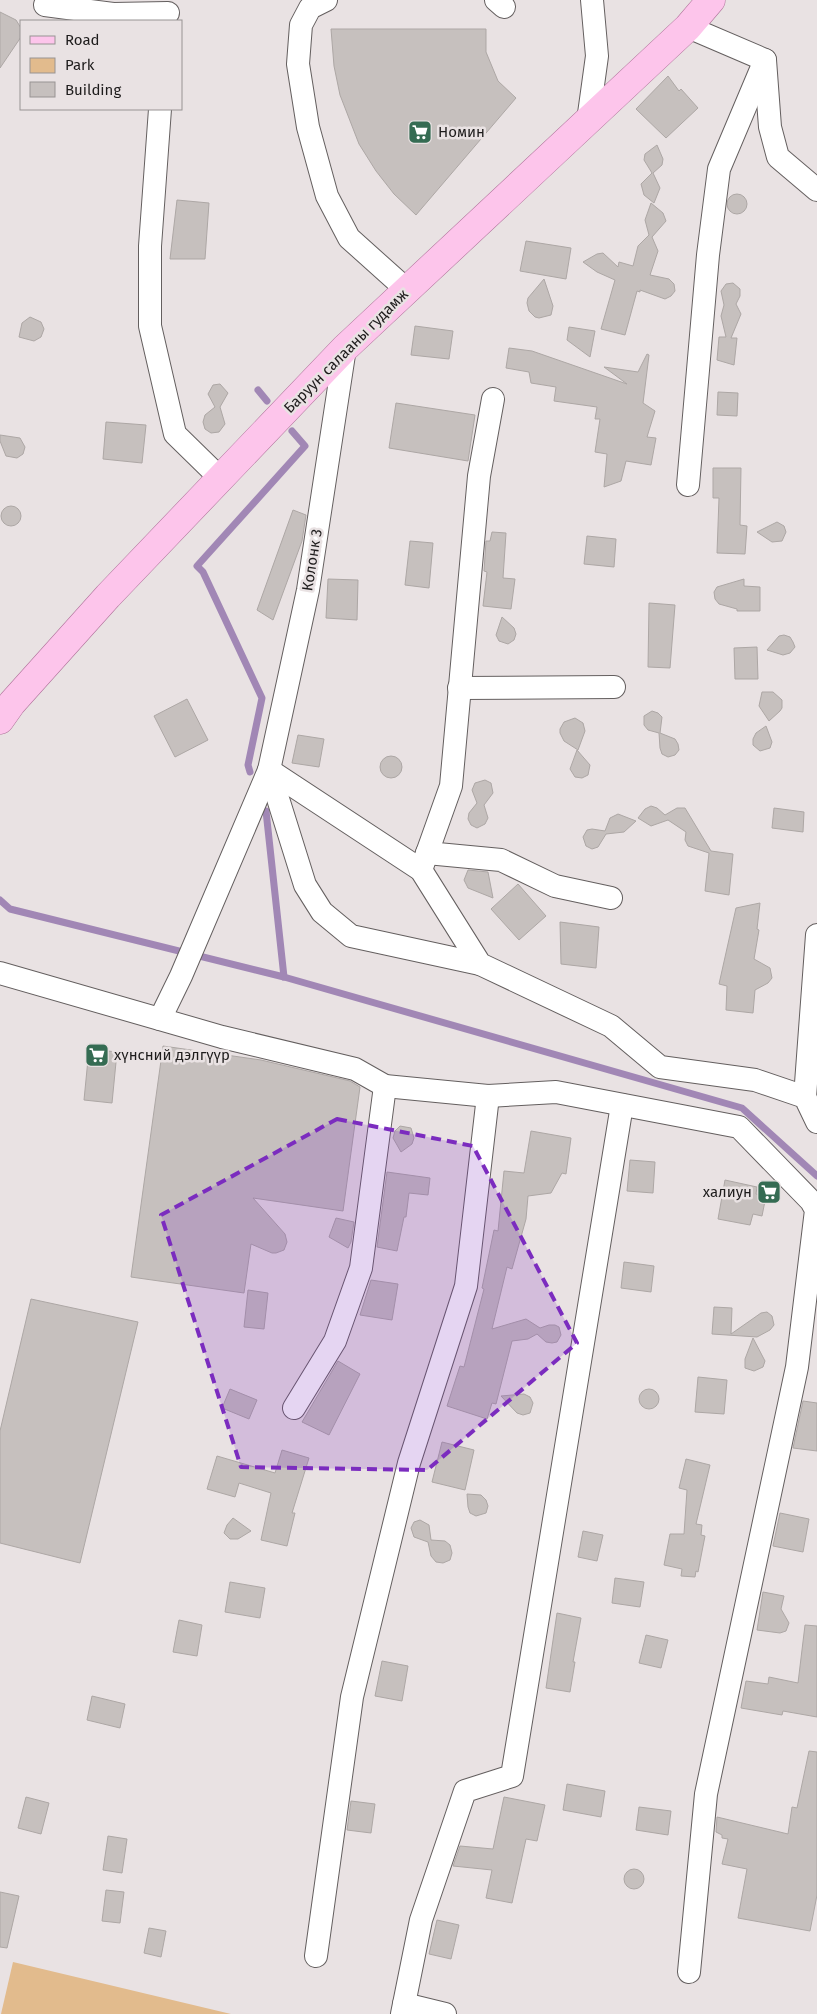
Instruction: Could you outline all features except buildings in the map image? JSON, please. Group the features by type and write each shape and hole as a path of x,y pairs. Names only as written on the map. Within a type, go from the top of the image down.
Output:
{"main road":[{"name":"Баруун салааны гудамж","path":"4,708 108,596 345,348 688,28 711,0"}],"street":[{"path":"326,0 310,8 301,25 298,64 308,127 319,170 327,196 349,238 407,290"},
{"path":"588,121 597,56 592,0"},
{"path":"44,5 113,14 168,11"},
{"path":"688,28 765,60"},
{"path":"765,60 770,127 778,158 817,190"},
{"path":"688,484 708,254 718,170 765,60"},
{"path":"160,110 150,246 150,326 175,434 220,478"},
{"name":"Колонк 3","path":"160,1019 181,976 269,770 308,590 345,348"},
{"path":"424,862 451,786 479,476 493,399"},
{"path":"459,688 614,687"},
{"path":"269,770 424,862 480,964"},
{"path":"269,770 305,885 322,912 351,936 480,964 611,1026 660,1067 755,1080 805,1097"},
{"path":"424,862 501,860 555,886 611,898"},
{"path":"817,934 805,1097 817,1122"},
{"path":"0,973 222,1037 355,1068 385,1086 488,1096 556,1092 739,1127 811,1201 816,1210 797,1367 706,1794 689,1972"},
{"path":"294,1408 335,1341 361,1268 385,1086"},
{"path":"316,1956 352,1697 409,1463 466,1286 488,1096"},
{"path":"445,2014 403,2009 421,1920 465,1791 512,1776 622,1105"}],"highlighted area":[{"path":"337,1119 473,1146 577,1343 427,1470 241,1467 161,1215"}],"green space":[{"path":"13,1962 231,2014 1,2014"}],"waterway":[{"path":"258,390 267,401"},
{"path":"250,772 248,765 262,698 203,572 197,566 305,446 292,431"},
{"path":"266,811 284,977"},
{"path":"0,900 10,909 284,977 742,1108 817,1176"}],"place":[{"name":"Номин","path":"420,132"},
{"name":"хүнсний дэлгүүр","path":"97,1055"},
{"name":"халиун","path":"769,1192"}]}
